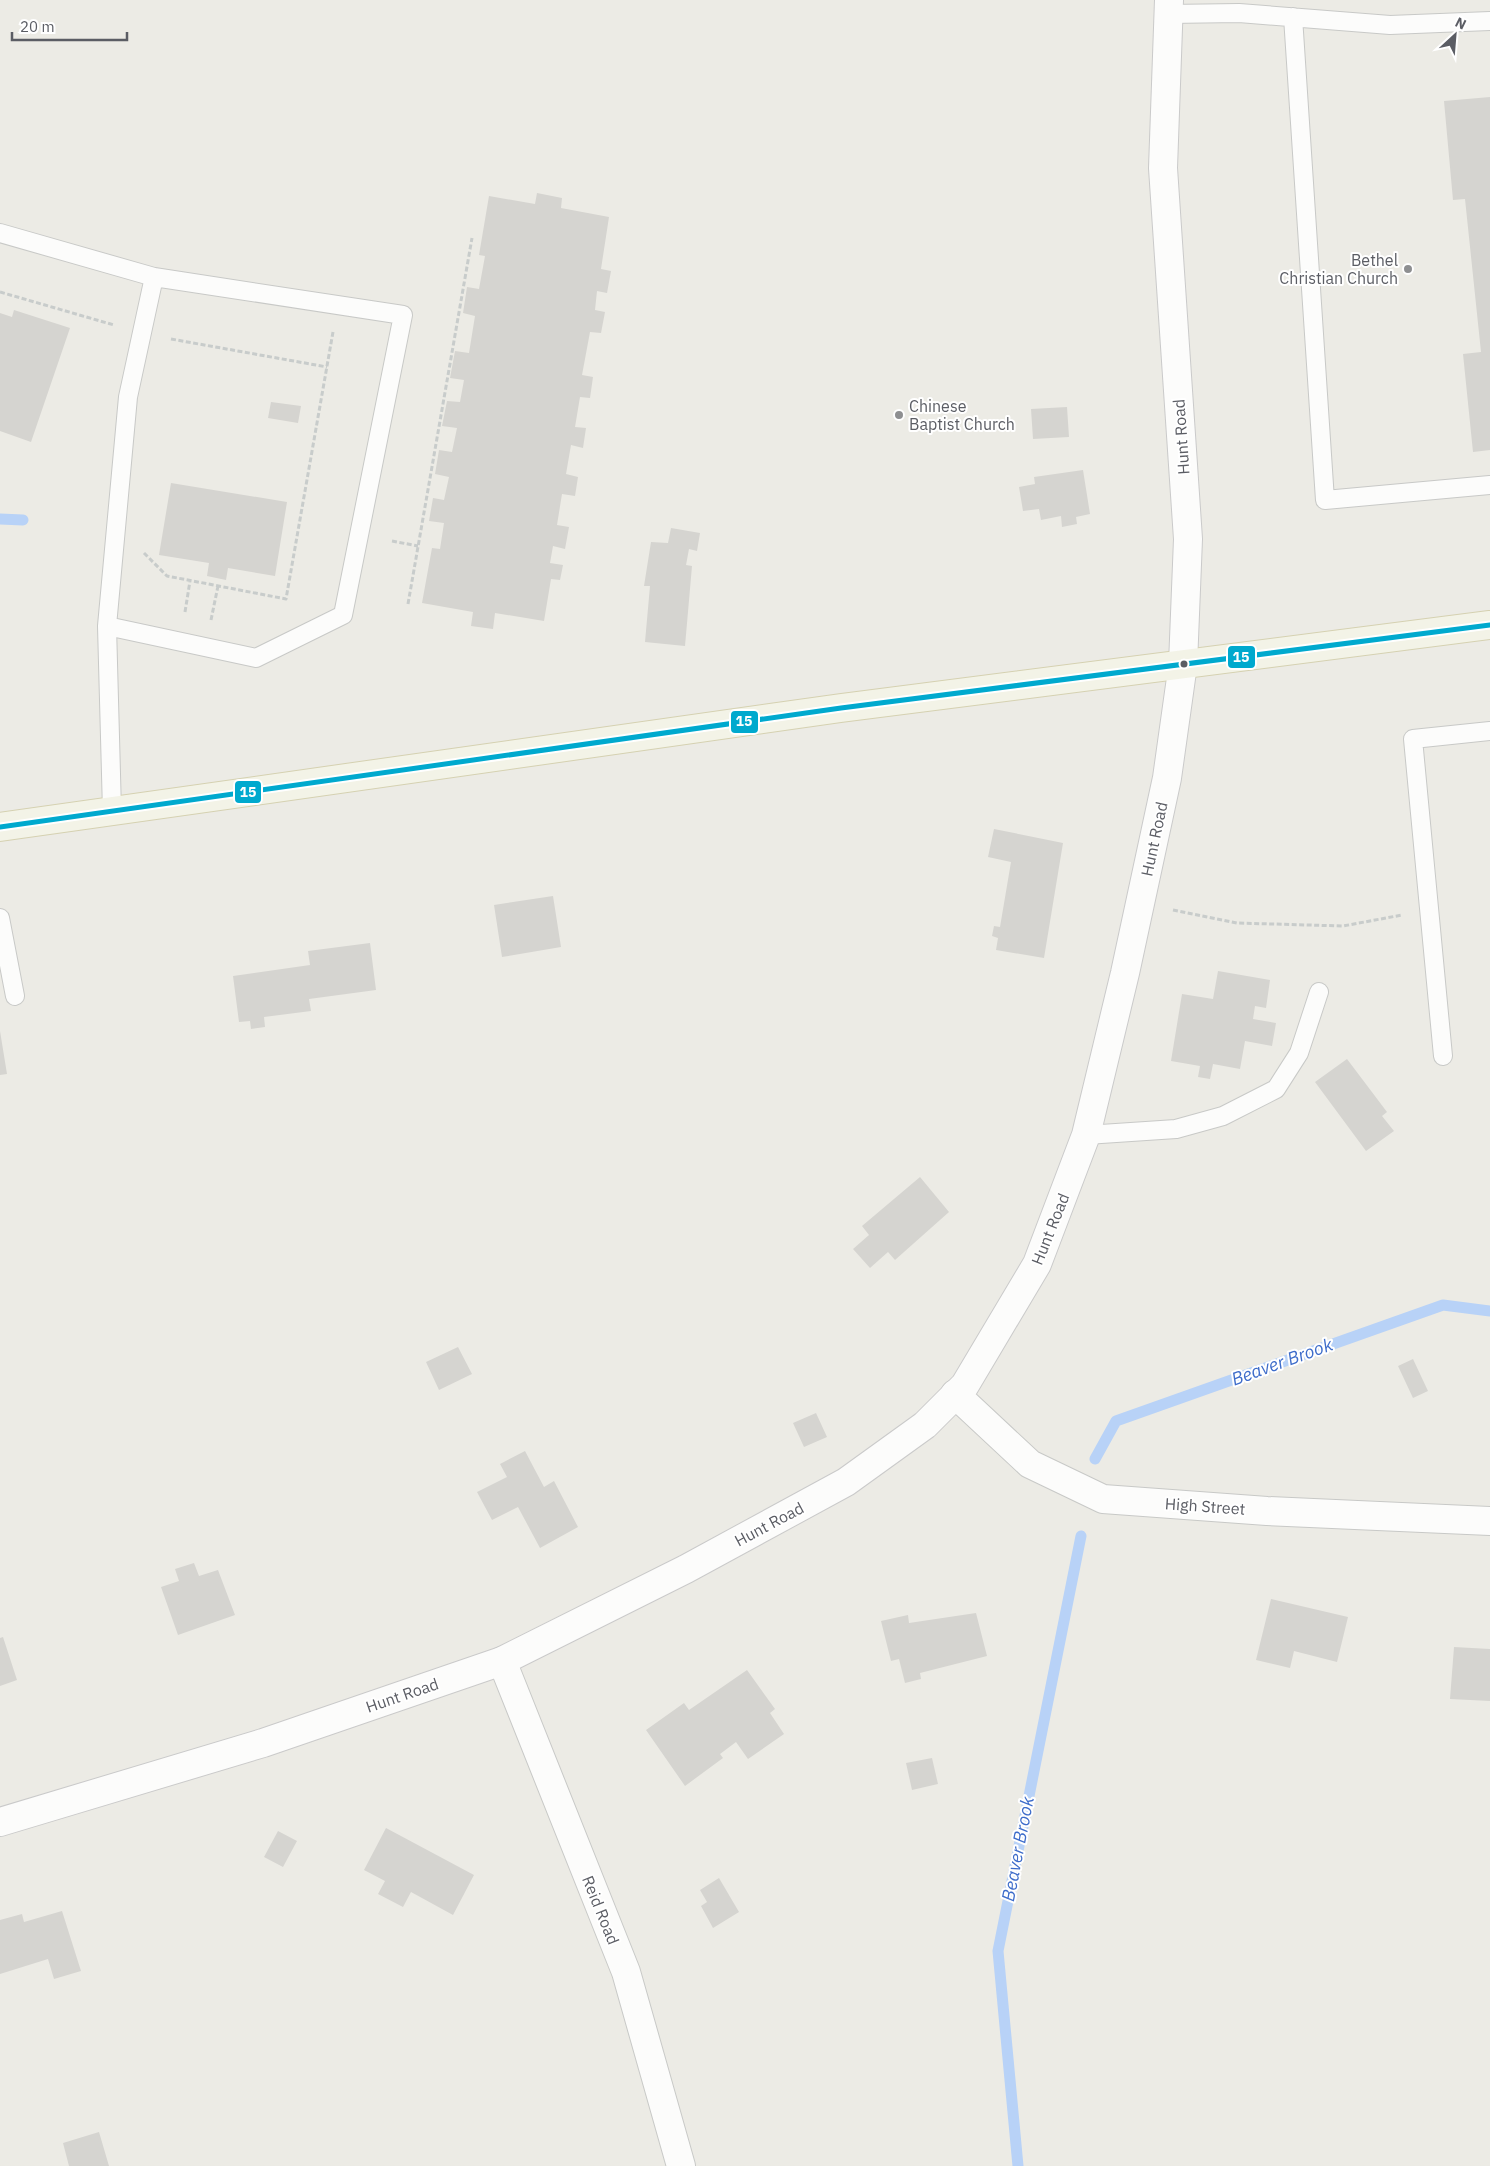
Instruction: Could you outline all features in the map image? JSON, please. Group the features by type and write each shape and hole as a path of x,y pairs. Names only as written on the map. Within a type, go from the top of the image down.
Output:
{"main road":[{"path":"0,827 841,708 1490,625"}],"street":[{"name":"Hunt Road","path":"0,1822 263,1744 502,1661 686,1569 846,1482 925,1425 965,1385 1037,1264 1086,1135 1140,904 1167,778 1183,664 1188,539 1163,168 1168,7"},
{"name":"High Street","path":"955,1394 1030,1464 1103,1499 1267,1511 1490,1521"},
{"name":"Reid Road","path":"502,1661 626,1972 681,2166"}],"lane":[{"path":"1168,7 1390,25 1490,21"},
{"path":"1292,17 1325,500 1490,485"},
{"path":"0,234 154,277 403,314 343,614 256,658 107,626"},
{"path":"112,811 107,626 128,397 154,277"},
{"path":"1443,1056 1413,739 1490,732"},
{"path":"0,918 15,996"},
{"path":"1086,1135 1176,1130 1223,1116 1276,1089 1300,1052 1319,992"}],"path":[{"path":"408,604 472,238"},
{"path":"0,292 115,326"},
{"path":"141,551 167,576 286,599 338,305"},
{"path":"169,348 171,338 327,367"},
{"path":"392,541 418,546"},
{"path":"185,613 190,581"},
{"path":"1140,904 1237,923 1343,926 1429,910"}],"building":[{"path":"1490,97 1490,450 1473,452 1463,354 1481,352 1465,199 1453,200 1444,101"},
{"path":"537,193 562,198 561,208 609,217 601,269 611,271 607,293 597,291 595,310 605,312 601,333 590,332 582,375 593,377 590,398 580,397 575,427 586,428 583,448 571,445 566,474 578,477 575,496 562,494 557,525 569,527 565,549 553,546 550,563 563,565 560,580 551,579 544,621 495,613 493,629 471,626 473,612 422,603 432,548 440,549 444,523 429,521 433,498 444,500 449,477 435,474 439,450 452,452 457,428 442,426 447,401 460,402 464,380 450,378 455,351 469,353 475,316 463,313 467,287 479,289 485,256 479,255 489,196 535,204"},
{"path":"14,310 70,328 31,442 0,431 0,313 12,317"},
{"path":"271,402 301,406 298,423 268,418"},
{"path":"1067,407 1069,437 1033,439 1031,409"},
{"path":"1083,470 1090,514 1076,517 1077,524 1062,527 1061,516 1041,520 1039,509 1023,511 1019,487 1035,484 1034,477"},
{"path":"171,483 287,502 275,576 228,568 226,580 207,576 209,563 159,555"},
{"path":"671,528 700,533 697,551 689,549 686,565 692,566 685,646 645,642 650,586 644,586 651,542 668,543"},
{"path":"994,829 1063,843 1044,958 996,950 998,938 992,936 994,926 1000,927 1011,862 988,857"},
{"path":"553,896 561,947 502,957 494,905"},
{"path":"370,943 376,990 309,999 311,1011 264,1017 265,1027 251,1029 250,1021 239,1022 233,976 310,965 308,951"},
{"path":"1218,971 1270,980 1266,1008 1255,1006 1253,1019 1276,1023 1272,1046 1245,1041 1240,1069 1213,1064 1210,1079 1198,1077 1200,1066 1171,1061 1182,994 1213,999"},
{"path":"0,1031 7,1074 0,1075"},
{"path":"1347,1059 1387,1112 1382,1116 1394,1131 1366,1151 1315,1082"},
{"path":"920,1177 949,1212 895,1260 888,1252 870,1268 853,1249 869,1235 862,1226"},
{"path":"458,1347 472,1374 439,1390 426,1362"},
{"path":"1413,1359 1428,1391 1413,1398 1398,1366"},
{"path":"816,1413 827,1437 804,1447 793,1423"},
{"path":"525,1451 544,1487 554,1481 578,1527 540,1548 518,1507 492,1520 477,1492 507,1477 500,1464"},
{"path":"194,1563 199,1576 218,1570 235,1615 178,1635 161,1587 179,1581 175,1569"},
{"path":"1271,1599 1348,1617 1337,1662 1294,1651 1290,1668 1256,1660"},
{"path":"976,1613 987,1656 920,1673 921,1679 905,1683 899,1659 891,1661 881,1621 908,1615 909,1623"},
{"path":"3,1637 17,1680 0,1686 0,1638"},
{"path":"1454,1647 1490,1649 1490,1701 1450,1699"},
{"path":"747,1670 775,1709 770,1713 784,1734 748,1759 736,1742 720,1754 723,1758 685,1786 646,1730 684,1703 689,1710"},
{"path":"932,1758 938,1784 912,1790 906,1763"},
{"path":"386,1828 474,1875 453,1915 411,1892 403,1907 378,1894 385,1881 364,1870"},
{"path":"278,1831 297,1841 283,1867 264,1857"},
{"path":"719,1878 739,1912 713,1928 701,1906 707,1902 700,1890"},
{"path":"62,1911 81,1971 54,1979 48,1959 0,1974 0,1920 22,1914 24,1922"},
{"path":"99,2132 109,2166 69,2166 63,2143"}],"waterway":[{"path":"0,519 23,520"},
{"name":"Beaver Brook","path":"1095,1459 1116,1421 1443,1305 1490,1311"},
{"name":"Beaver Brook","path":"1018,2166 998,1951 1081,1536"}],"transit line":[{"name":"15","path":"0,827 841,708 1490,625"}],"place":[{"name":"Bethel Christian Church","path":"1408,269"},
{"name":"Chinese Baptist Church","path":"899,415"}]}
